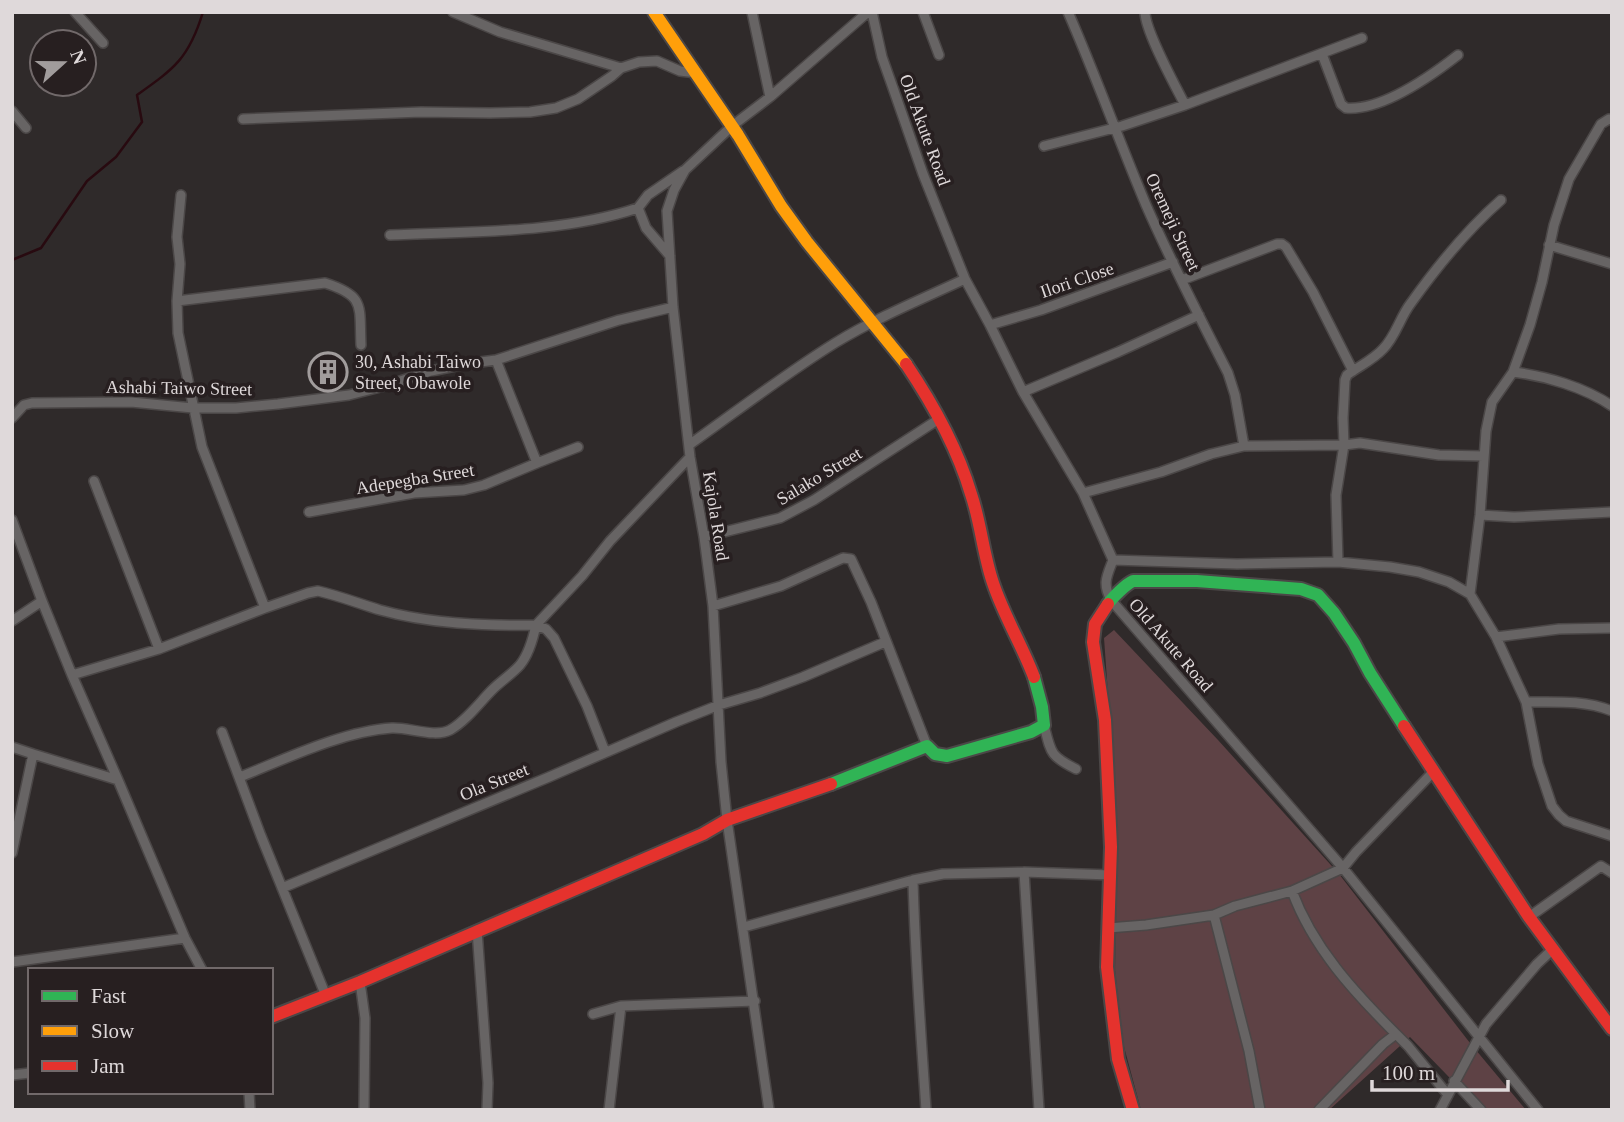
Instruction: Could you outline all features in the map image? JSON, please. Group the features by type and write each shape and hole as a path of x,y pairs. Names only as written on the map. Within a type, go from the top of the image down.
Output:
{"street":[{"path":"91,12 78,15 103,43"},
{"path":"453,12 513,36 621,68"},
{"path":"654,12 732,126 787,215 899,354 939,419 961,465 978,517 985,560 1028,662 1044,709 1044,725 1051,752 1060,761 1076,769"},
{"path":"752,12 770,97"},
{"name":"Kajola Road","path":"769,1110 727,820 721,762 713,606 690,457 673,307 667,211 685,170 732,126 870,12"},
{"name":"Old Akute Road","path":"870,12 882,57 923,174 965,279 1023,392 1083,493 1113,560 1105,582 1106,592 1343,868 1538,1110"},
{"path":"923,12 939,55"},
{"name":"Oremeji Street","path":"1068,12 1114,128 1173,262 1228,373 1235,395 1244,446"},
{"path":"1145,12 1144,17 1185,104"},
{"path":"1044,146 1114,128 1185,104 1362,38"},
{"path":"1322,54 1341,104 1353,109 1396,95 1427,79 1458,55"},
{"path":"243,119 421,112 530,112 556,108 578,99 621,68 639,62 657,61 680,71 697,73"},
{"path":"12,111 26,128"},
{"path":"1470,594 1480,516 1486,430 1492,402 1513,372 1530,325 1554,225 1569,179 1601,124 1612,120"},
{"path":"390,235 526,229 585,221 638,208 655,190 685,170"},
{"path":"181,195 177,237 180,264 178,334 193,408 202,447 265,608"},
{"path":"1338,562 1336,495 1344,445 1342,418 1347,375 1381,351 1391,340 1409,306 1432,276 1486,213 1501,200"},
{"path":"638,208 646,228 670,256"},
{"path":"1182,280 1282,244 1313,292 1353,370"},
{"path":"1549,245 1612,264"},
{"name":"Ilori Close","path":"990,325 1041,310 1173,262"},
{"path":"690,445 835,343 873,321 965,279"},
{"path":"177,301 325,283 344,289 355,297 359,309 361,345"},
{"name":"Ashabi Taiwo Street","path":"12,418 24,405 32,403 131,402 193,408 236,408 349,395 431,371 496,360 619,320 673,307"},
{"path":"1023,392 1199,315"},
{"path":"496,360 537,463"},
{"path":"1513,372 1531,374 1563,384 1612,406"},
{"name":"Salako Street","path":"704,537 779,519 814,500 939,419"},
{"path":"1083,493 1244,446 1360,443 1439,454 1484,456"},
{"name":"Adepegba Street","path":"309,512 414,493 464,490 484,485 578,447"},
{"path":"240,777 362,732 394,728 439,733 448,731 461,722 521,664 533,641 536,625 582,576 610,541 690,457"},
{"path":"94,481 159,649"},
{"path":"1480,516 1612,512"},
{"path":"12,520 41,601 72,675 185,938 201,968"},
{"path":"713,606 780,586 843,558 850,559 871,602 926,746 935,754 947,756 1020,735 1044,725"},
{"path":"1113,560 1237,564 1338,562 1419,572 1449,582 1470,594 1496,637 1526,702 1538,764 1552,806 1566,821 1612,836"},
{"path":"1133,1110 1118,1059 1107,967 1111,875 1105,720 1093,642 1095,624 1111,600 1126,584 1133,581 1210,582 1301,589 1318,595 1354,643 1370,673 1529,917 1612,1029"},
{"path":"72,675 159,649 265,608 318,591 381,610 423,619 504,626 536,625 546,629 554,638 583,696 606,752"},
{"path":"12,621 41,601"},
{"path":"1496,637 1559,629 1612,628"},
{"name":"Ola Street","path":"282,888 719,705 771,689 885,642"},
{"path":"1526,702 1594,704 1612,711"},
{"path":"222,733 326,996"},
{"path":"273,1016 360,982 703,834 727,820 816,790 926,746"},
{"path":"12,747 118,780"},
{"path":"12,853 33,754"},
{"path":"1108,928 1214,915 1235,906 1293,891 1343,868 1434,771"},
{"path":"1529,917 1601,866 1612,873"},
{"path":"744,927 943,874 1024,872 1111,875"},
{"path":"1024,872 1039,1110"},
{"path":"913,880 914,946 926,1110"},
{"path":"1293,891 1320,945 1349,985 1408,1046 1448,1095"},
{"path":"1214,915 1249,1051 1260,1110"},
{"path":"477,930 488,1083 487,1110"},
{"path":"12,962 185,938"},
{"path":"1440,1110 1493,1014 1553,949"},
{"path":"360,982 365,1018 363,1110"},
{"path":"593,1014 621,1006 754,1001"},
{"path":"609,1110 621,1006"},
{"path":"1319,1110 1396,1034"},
{"path":"1454,1081 1481,1110"}],"shaded area":[{"path":"1114,630 1339,874 1470,1043 1526,1110 1481,1110 1410,1037 1329,1110 1141,1110 1123,1043 1115,970 1117,819 1104,638"}],"waterway":[{"path":"12,260 41,248 87,181 116,157 142,122 137,95 179,61 192,41 203,12"}],"traffic: fast":[{"path":"1108,604 1119,591 1133,581 1197,581 1301,589 1318,595 1354,643 1404,726"},
{"path":"831,784 927,746 935,754 947,756 1031,732 1044,725 1034,677"}],"traffic: slow":[{"path":"654,12 738,135 781,206 906,364"}],"traffic: jam":[{"path":"906,364 935,410 959,459 974,505 993,583 1034,677"},
{"path":"1108,604 1095,624 1093,642 1105,720 1111,847 1107,967 1118,1059 1133,1110"},
{"path":"1404,726 1529,917 1612,1029"},
{"path":"273,1016 360,982 703,834 727,820 831,784"}],"place":[{"name":"30, Ashabi Taiwo Street, Obawole","path":"328,372"}]}
